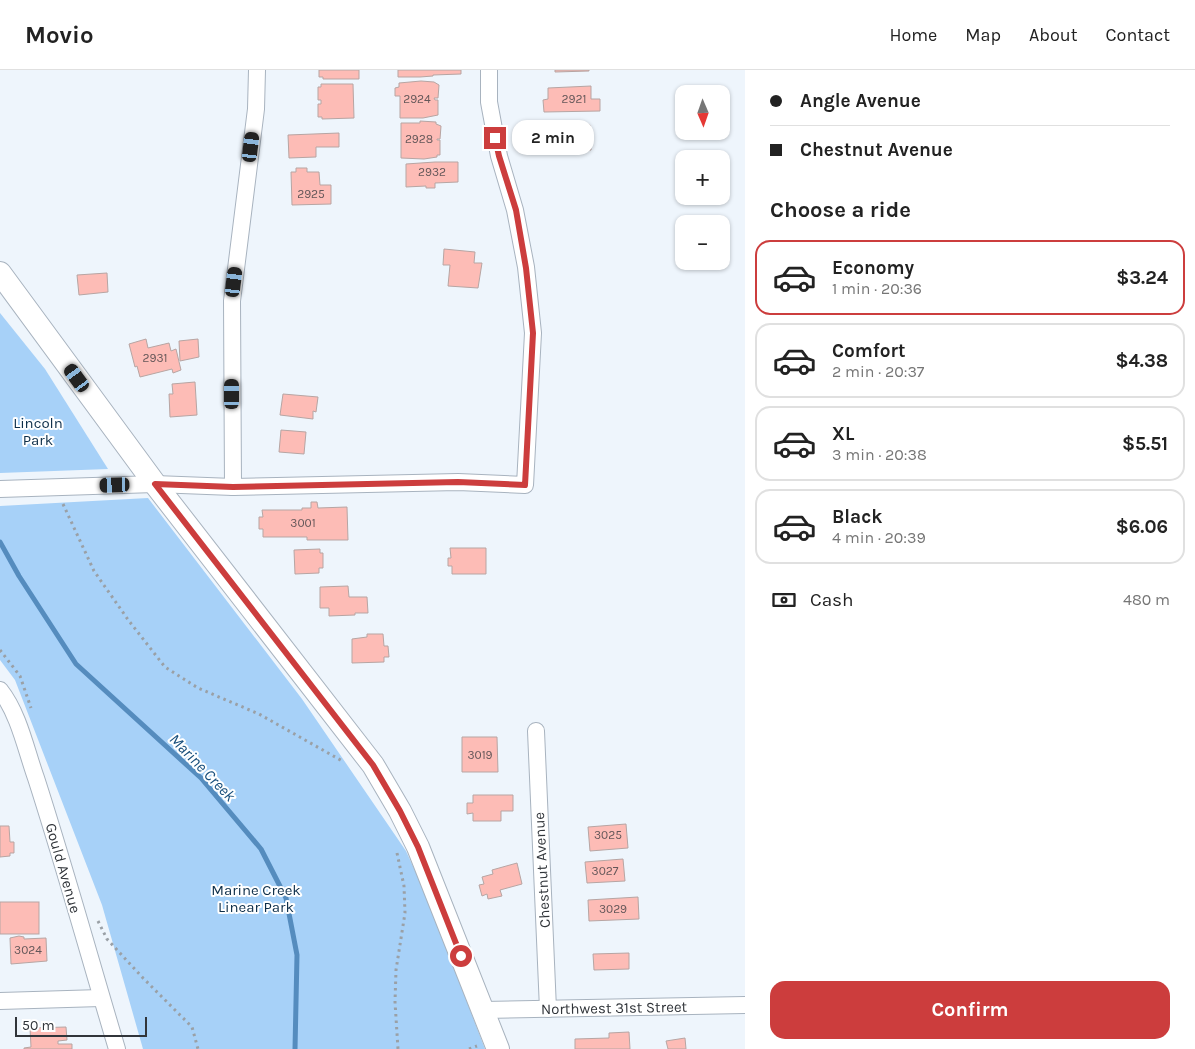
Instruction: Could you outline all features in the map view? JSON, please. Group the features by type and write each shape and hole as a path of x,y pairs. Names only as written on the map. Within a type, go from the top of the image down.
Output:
{"main road":[{"path":"0,273 155,484 373,765 400,811 418,847 498,1049"}],"street":[{"path":"233,487 232,301 256,109 257,70"},
{"path":"0,489 155,484 233,487 458,482 525,485 533,333 526,268 516,210 499,156 489,102 489,70"},
{"name":"Gould Avenue","path":"0,690 17,723 46,810 116,1049"},
{"name":"Chestnut Avenue","path":"536,731 548,1009"},
{"path":"0,1001 101,998"},
{"name":"Northwest 31st Street","path":"483,1010 745,1005"}],"path":[{"path":"56,487 94,570 129,621 165,667 198,688 259,714 314,744 344,762 350,769"},
{"path":"0,650 20,676 32,710"},
{"path":"394,847 398,855 404,886 405,913 396,970 395,1002 398,1049"},
{"path":"95,914 106,940 192,1027 198,1049"}],"green space":[{"name":"Lincoln Park","path":"0,313 45,369 108,469 0,473"},
{"name":"Marine Creek Linear Park","path":"148,498 302,699 406,851 427,897 485,1049 143,1049 102,905 15,680 0,660 0,506"}],"building":[{"path":"319,70 359,70 359,79 323,79 323,77 319,77"},
{"path":"398,70 461,70 461,74 398,77"},
{"path":"555,70 589,70 589,71 555,72"},
{"path":"434,82 439,85 438,98 434,98 438,100 438,115 423,118 400,118 400,96 395,96 395,88 399,87 399,83"},
{"path":"321,84 353,84 354,118 322,119 322,117 318,117 318,104 321,104 321,100 318,100 318,87 321,87"},
{"path":"591,86 591,99 600,99 600,111 544,112 543,100 548,99 548,88"},
{"path":"420,121 436,122 436,124 441,126 440,139 437,139 440,140 440,155 424,159 401,158 401,123 420,123"},
{"path":"590,125 591,150 545,152 545,136 549,136 548,126"},
{"path":"339,133 339,147 316,147 316,157 289,158 288,135"},
{"path":"458,162 458,182 435,183 435,188 426,188 426,186 406,187 406,164"},
{"path":"296,168 307,168 307,172 319,172 320,185 331,185 331,204 292,205 291,172 296,172"},
{"path":"444,249 475,252 474,263 482,263 478,288 448,286 450,265 443,265"},
{"path":"107,273 108,292 79,295 77,275"},
{"path":"146,339 148,348 169,343 171,351 176,349 181,370 173,373 172,369 140,377 137,366 135,367 129,344"},
{"path":"198,339 199,357 180,361 179,341"},
{"path":"195,382 197,415 170,417 169,394 173,394 172,384"},
{"path":"283,394 318,397 316,412 313,411 313,419 280,415"},
{"path":"281,430 306,432 304,454 279,452"},
{"path":"311,502 317,502 318,508 347,507 348,540 307,540 307,537 263,537 263,529 259,529 259,517 263,517 262,510 302,510 302,508 311,508"},
{"path":"450,548 486,548 486,574 452,574 452,566 448,566 448,558 451,558"},
{"path":"320,549 320,553 323,553 323,568 319,568 319,573 295,574 294,550"},
{"path":"348,586 349,597 367,597 368,613 329,616 329,608 320,608 320,587"},
{"path":"367,634 383,634 384,646 388,646 389,657 384,657 384,662 352,663 352,639 367,637"},
{"path":"462,737 497,737 498,772 462,772"},
{"path":"473,795 513,795 513,811 501,811 501,821 473,821 473,813 467,814 467,803 473,803"},
{"path":"626,824 628,848 590,851 588,827"},
{"path":"0,826 9,826 10,842 14,842 14,853 10,853 10,856 0,857"},
{"path":"623,859 625,881 587,883 585,862"},
{"path":"517,863 522,884 500,890 502,896 488,899 487,894 482,896 479,885 484,884 482,877 493,874 492,870"},
{"path":"638,897 639,919 589,921 588,900"},
{"path":"0,902 39,902 39,934 0,934"},
{"path":"24,937 24,939 46,938 47,961 11,964 10,938"},
{"path":"629,953 629,969 594,970 593,954"},
{"path":"66,1027 67,1040 58,1041 58,1044 72,1044 72,1049 24,1049 31,1047 30,1028"},
{"path":"629,1032 630,1049 575,1049 575,1039 609,1038 609,1033"},
{"path":"685,1038 686,1049 668,1049 666,1041"}],"waterway":[{"name":"Marine Creek","path":"0,542 19,576 76,664 201,778 261,849 286,898 297,955 295,1049"}],"route":[{"path":"461,956 418,847 400,811 373,765 155,484 233,487 458,482 525,485 533,333 526,268 516,210 495,138"}]}
